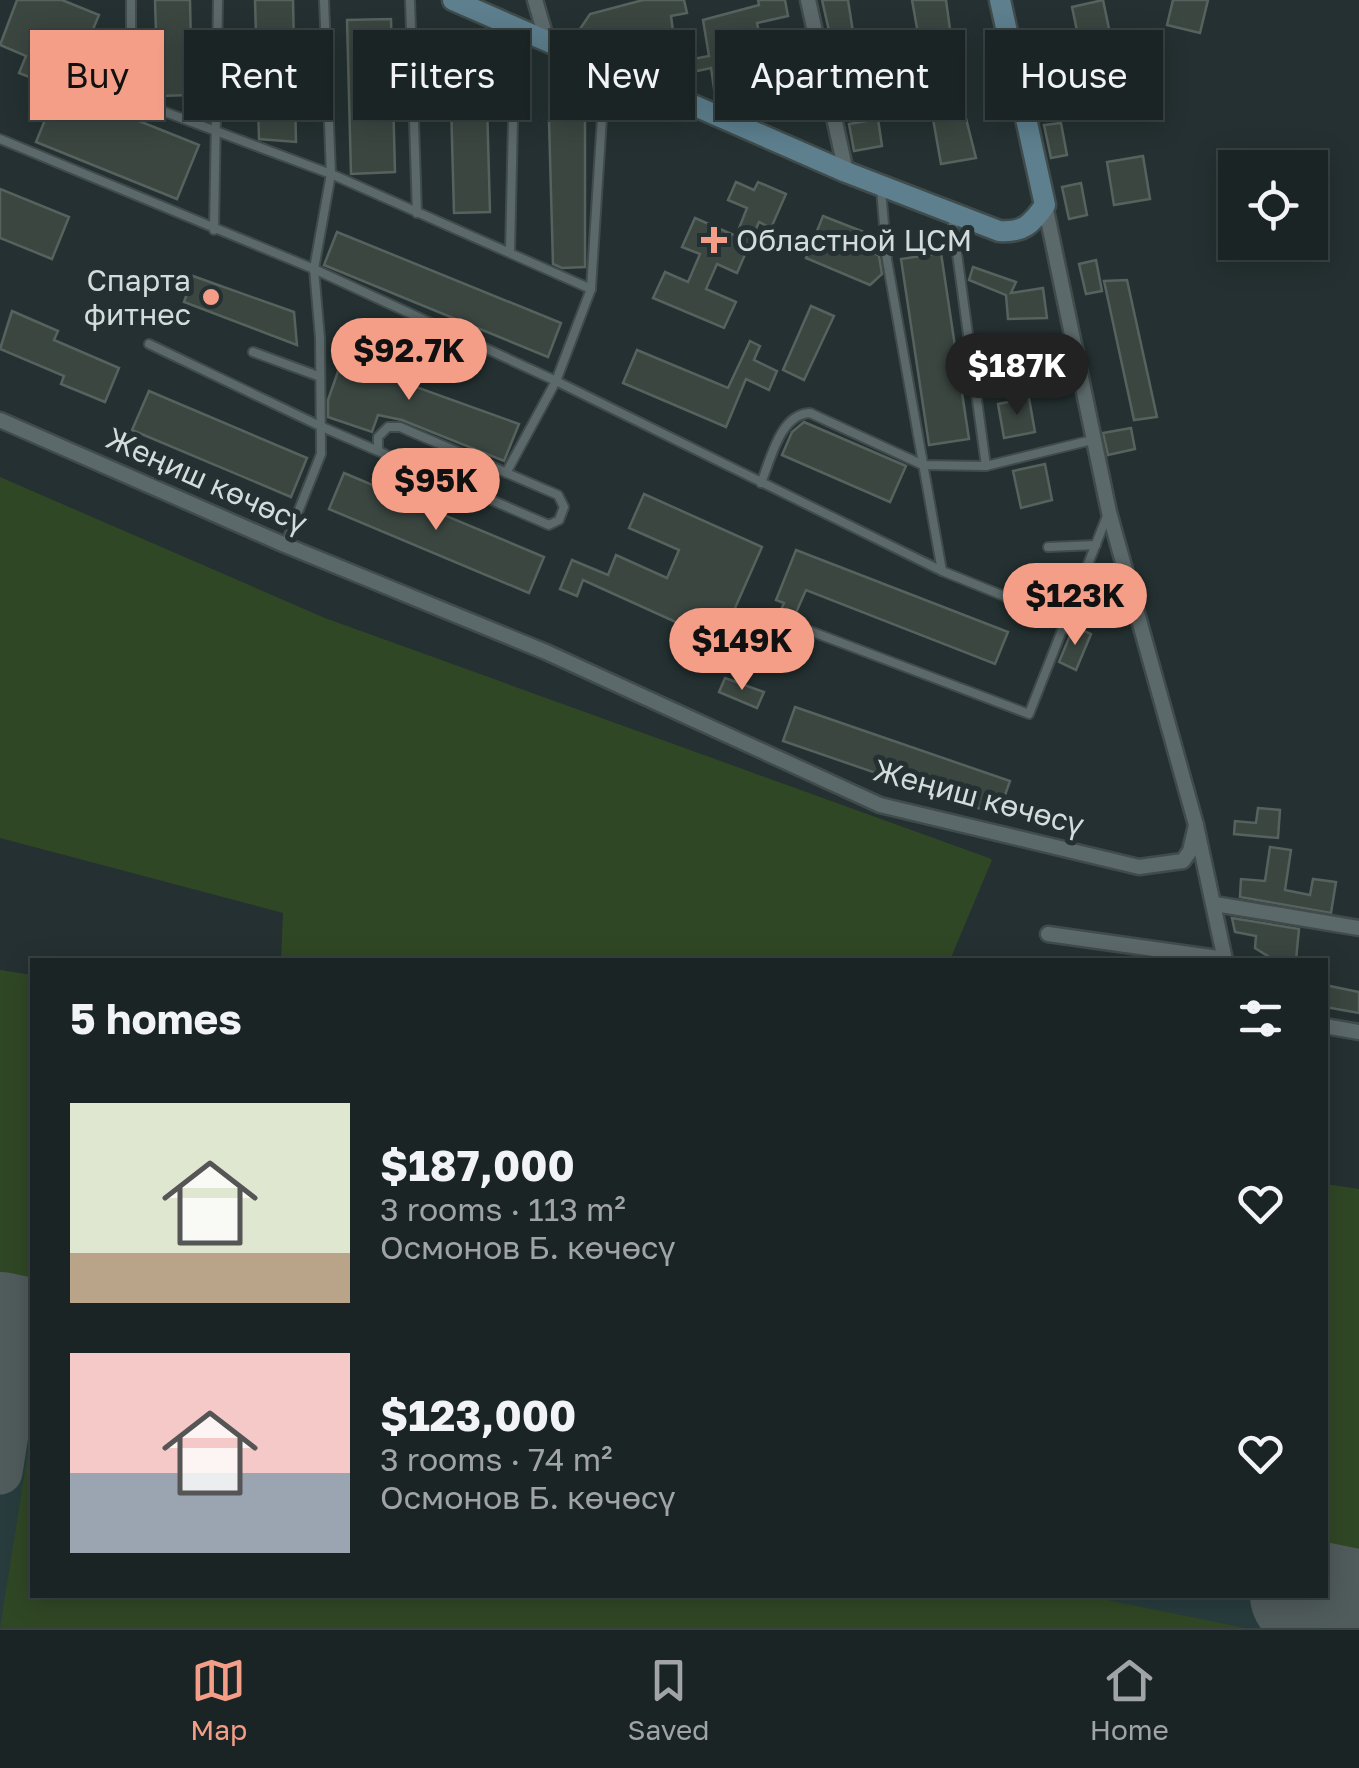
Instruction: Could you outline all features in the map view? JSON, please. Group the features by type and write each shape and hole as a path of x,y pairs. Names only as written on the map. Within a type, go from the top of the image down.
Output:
{"main road":[{"path":"453,0 550,43"},
{"path":"695,106 846,172 999,231 1016,232 1032,224 1044,205 1000,0"}],"street":[{"path":"536,0 546,41"},
{"path":"808,0 846,172"},
{"path":"1044,205 1109,512 1196,825 1225,958"},
{"name":"Жеңиш көчөсү","path":"0,420 285,545 546,652 880,805 1139,867 1182,861 1190,852 1196,825"},
{"path":"1214,904 1359,928"},
{"path":"1048,934 1211,958"},
{"path":"1328,1027 1359,1032"}],"lane":[{"path":"119,0 131,2 131,90 149,106 331,174 591,290"},
{"path":"214,230 218,0"},
{"path":"285,545 321,454 320,338 314,269 331,174 324,0"},
{"path":"410,0 417,213"},
{"path":"510,252 515,27"},
{"path":"506,473 556,381 591,290 602,120"},
{"path":"0,139 314,269 556,381 942,570 1066,621"},
{"path":"881,184 887,260 942,570"},
{"path":"952,213 986,466"},
{"path":"148,344 320,426 549,526 559,520 564,507 558,495 400,427 388,427 378,437 378,451"},
{"path":"254,352 318,376"},
{"path":"761,483 788,421 798,414 810,414 922,465 986,466 1092,440"},
{"path":"810,631 1029,714 1109,512"},
{"path":"1048,546 1096,545"}],"shaded area":[{"path":"0,970 30,975 30,1598 1328,1598 1328,1184 1359,1189 1359,1628 0,1628"}],"green space":[{"path":"0,477 325,618 992,860 951,958 281,958 283,913 0,838"},
{"path":"0,970 30,975 30,1289 0,1282"},
{"path":"1328,1184 1359,1189 1359,1561 1328,1555"},
{"path":"30,1439 30,1598 1098,1598 1245,1628 0,1628"}],"building":[{"path":"17,0 62,0 99,15 93,30 30,30 30,77 19,73 26,56 0,45"},
{"path":"155,0 190,0 191,30 184,30 184,95 164,96 164,30 156,30"},
{"path":"255,0 293,0 294,30 256,30"},
{"path":"643,0 684,0 687,13 671,16 673,30 579,30 590,14"},
{"path":"758,0 785,0 788,16 757,23 758,30 715,30 715,95 711,68 695,71 695,59 709,56 703,20 759,5"},
{"path":"822,0 848,0 853,30 829,30"},
{"path":"912,0 946,0 950,30 917,30"},
{"path":"1103,0 1109,30 1077,30 1072,7"},
{"path":"1173,0 1208,0 1200,33 1167,25"},
{"path":"391,19 391,30 353,30 353,120 394,120 395,172 351,174 347,20"},
{"path":"965,115 976,158 941,164 933,120 965,120"},
{"path":"45,120 136,120 199,145 177,199 36,142"},
{"path":"258,120 296,120 296,142 259,139"},
{"path":"451,120 487,120 490,212 454,213"},
{"path":"585,120 585,267 562,268 553,264 549,121"},
{"path":"878,120 882,146 854,151 849,124"},
{"path":"1061,123 1067,155 1051,158 1044,125"},
{"path":"1143,156 1150,199 1114,205 1107,162"},
{"path":"736,182 754,190 758,182 786,194 771,228 759,222 737,273 717,264 706,289 736,302 724,328 653,298 665,272 688,282 700,254 682,247 695,218 736,236 747,208 728,200"},
{"path":"1081,183 1087,215 1069,219 1062,187"},
{"path":"0,189 69,217 52,259 0,238"},
{"path":"823,216 864,232 860,244 879,256 882,274 870,285 806,258"},
{"path":"337,232 561,323 548,357 324,265"},
{"path":"941,253 969,439 929,445 901,259"},
{"path":"1096,260 1102,291 1086,294 1079,264"},
{"path":"973,267 1016,282 1011,293 1043,288 1047,318 1008,319 1006,295 969,280"},
{"path":"193,276 294,312 297,345 184,302"},
{"path":"1127,280 1157,417 1134,420 1104,281"},
{"path":"811,306 834,316 804,380 783,370"},
{"path":"12,311 58,331 54,340 119,368 105,402 61,384 64,376 0,349"},
{"path":"350,337 399,355 391,378 519,424 504,461 402,420 378,415 372,432 328,417 328,400"},
{"path":"750,341 760,346 754,360 777,371 769,390 746,379 726,427 623,383 637,350 728,388"},
{"path":"149,391 307,458 291,497 132,430"},
{"path":"1029,398 1035,432 1004,438 998,404"},
{"path":"804,422 906,466 890,502 782,455 792,432"},
{"path":"1131,428 1135,449 1108,455 1103,433"},
{"path":"1045,464 1052,500 1021,508 1013,471"},
{"path":"344,473 544,557 529,593 329,509"},
{"path":"644,494 762,547 720,642 583,580 577,596 560,589 572,560 608,575 616,555 667,578 679,550 629,528"},
{"path":"796,550 1008,632 995,664 806,590 784,640 771,633 784,603 776,600"},
{"path":"1074,626 1091,634 1076,670 1059,662"},
{"path":"725,678 764,692 757,708 719,692"},
{"path":"795,707 1010,781 998,815 783,741"},
{"path":"1258,808 1280,810 1278,838 1234,834 1235,821 1256,823"},
{"path":"1270,847 1291,850 1285,890 1310,895 1313,879 1336,882 1331,913 1240,897 1241,879 1265,881"},
{"path":"1232,918 1299,929 1296,958 1271,958 1255,948 1256,936 1235,932"},
{"path":"1328,986 1359,992 1359,1013 1328,1008"}],"taxiway":[{"path":"0,1472 22,1333"}],"runway":[{"path":"0,1328 30,1335"},
{"path":"1320,1598 1359,1606"}],"place":[{"name":"Областной ЦСМ","path":"714,240"},
{"name":"Спарта фитнес","path":"211,297"}]}
